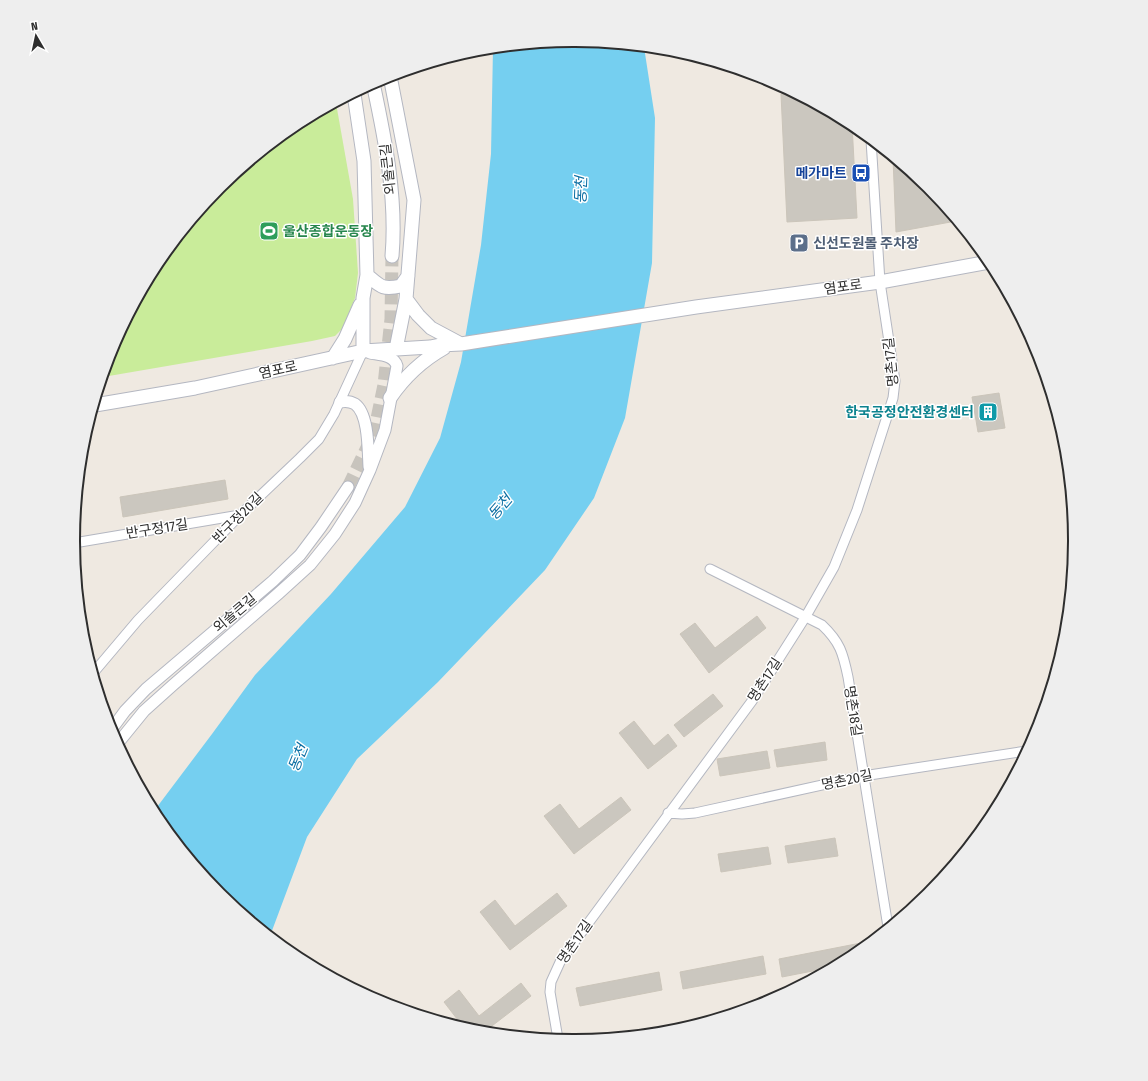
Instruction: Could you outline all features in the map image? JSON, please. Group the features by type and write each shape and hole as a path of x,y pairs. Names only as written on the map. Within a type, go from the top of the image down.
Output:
{"main road":[{"path":"391,82 414,200 406,299 396,349"},
{"name":"외솔큰길","path":"374,90 384,135 390,180 394,233 392,256"},
{"path":"355,99 364,161 367,275 363,298 363,351"},
{"name":"염포로","path":"100,403 195,388 363,351 456,344 696,307 880,282 982,263"},
{"path":"367,275 380,286 390,288 401,286 408,276"},
{"path":"333,358 346,340 363,298"},
{"path":"406,299 418,316 431,328 456,344"},
{"path":"390,398 406,375 428,358 456,344"}],"street":[{"name":"명촌17길","path":"557,1033 550,992 554,972 568,950 668,813 752,701 806,616 834,567 857,510 893,398 895,381 880,282 871,147"},
{"path":"122,739 144,712 173,684 310,565 335,534 354,503 370,470 384,430 397,366 392,358 363,351"},
{"name":"반구정20길","path":"97,668 138,620 240,515 319,439 340,402 363,351"},
{"path":"340,402 348,401 355,404 363,415 370,470"},
{"name":"외솔큰길","path":"116,723 125,710 146,689 273,581 300,555 348,487"},
{"name":"반구정17길","path":"80,542 240,515"},
{"name":"명촌18길","path":"710,569 822,625 833,635 840,647 848,677 887,921"},
{"name":"명촌20길","path":"668,813 695,813 864,776 1020,752"}],"green space":[{"name":"울산종합운동장","path":"337,108 353,199 358,273 355,298 343,328 335,336 109,376 131,322 147,294 182,240 203,215 249,169 300,130"}],"water":[{"name":"동천","path":"574,47 606,48 645,52 655,118 652,263 625,418 594,498 545,570 438,682 357,759 307,837 272,930 249,912 203,866 182,841 158,805 255,675 331,594 405,507 440,438 461,362 481,245 491,154 493,54 542,48"}],"building":[{"path":"781,94 821,113 852,133 857,218 787,222"},
{"path":"893,164 923,192 951,222 896,232"},
{"name":"한국공정안전환경센터","path":"999,393 1005,428 978,432 972,397"},
{"path":"225,480 228,499 123,517 120,497"},
{"path":"757,616 766,628 709,673 680,634 695,623 715,648"},
{"path":"713,694 723,706 684,737 674,725"},
{"path":"634,721 654,746 668,734 677,746 648,769 619,733"},
{"path":"825,742 827,760 777,767 774,750"},
{"path":"767,751 770,768 720,776 717,759"},
{"path":"621,797 631,810 574,854 544,816 560,804 579,829"},
{"path":"835,838 838,856 788,863 785,846"},
{"path":"768,847 771,864 721,872 718,854"},
{"path":"557,893 567,906 510,950 480,912 495,900 515,926"},
{"path":"858,944 817,970 782,977 779,959"},
{"path":"763,956 766,974 683,989 680,972"},
{"path":"659,972 662,990 580,1006 576,988"},
{"path":"521,983 531,996 491,1027 458,1020 444,1002 459,990 479,1016"}],"tunnel":[{"path":"348,487 374,433 384,385 391,319 392,256"}],"place":[{"name":"메가마트","path":"861,173"},
{"name":"울산종합운동장","path":"269,231"},
{"name":"신선도원몰 주차장","path":"799,243"},
{"name":"한국공정안전환경센터","path":"988,412"}]}
